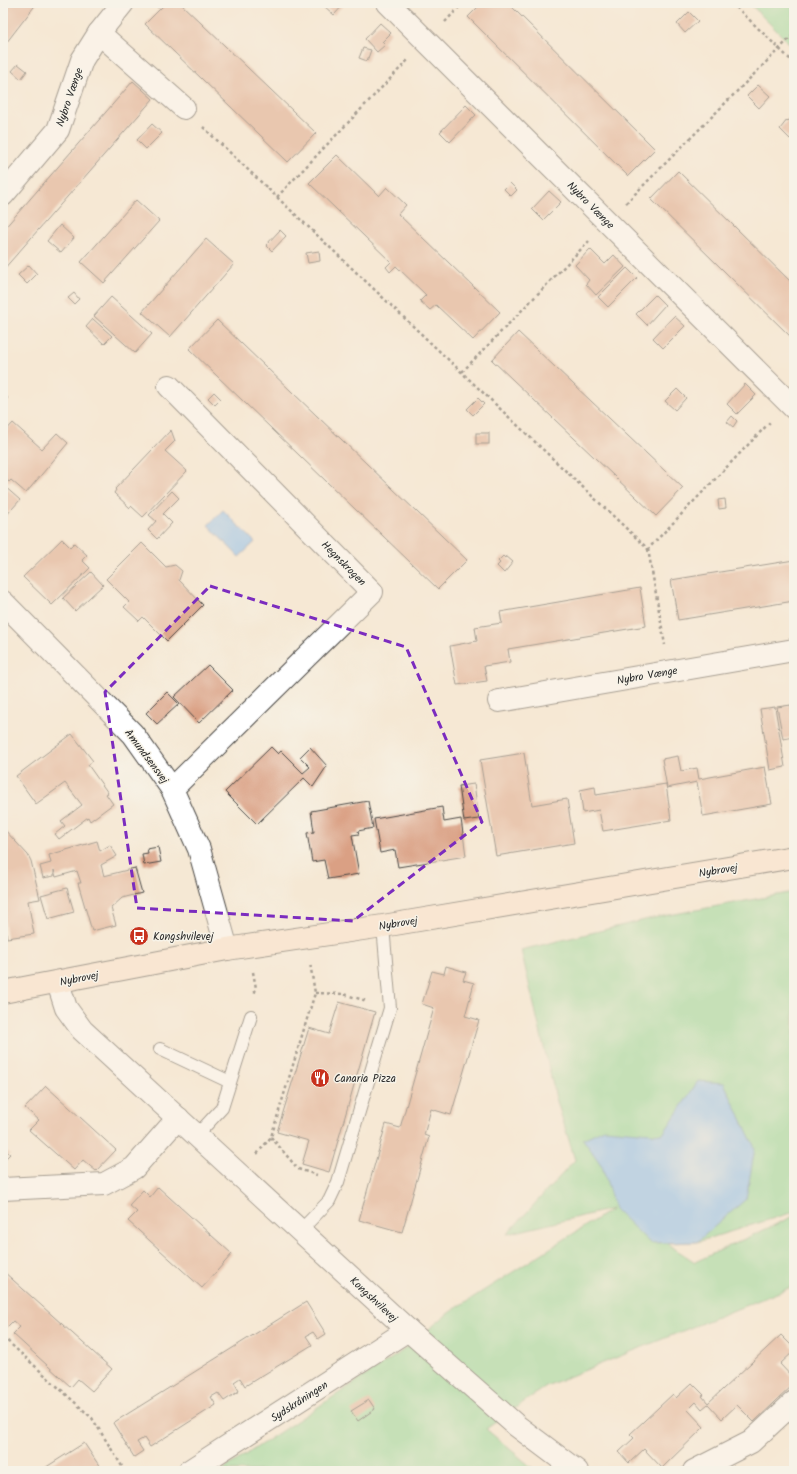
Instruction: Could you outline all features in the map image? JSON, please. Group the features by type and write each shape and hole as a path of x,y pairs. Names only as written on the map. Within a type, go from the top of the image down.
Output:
{"street":[{"name":"Nybro Vænge","path":"3,195 58,130 82,60 99,33 123,3"},
{"name":"Nybro Vænge","path":"388,3 792,405"},
{"path":"99,33 184,108"},
{"name":"Hegnskrogen","path":"169,386 372,592 172,789"},
{"name":"Amundsensvej","path":"3,602 132,734 172,789 199,849 227,949"},
{"name":"Nybro Vænge","path":"499,701 794,650"},
{"name":"Nybrovej","path":"3,992 58,983 227,949 383,926 794,857"},
{"name":"Kongshvilevej","path":"58,983 66,1008 82,1030 408,1330 517,1426 577,1471"},
{"path":"3,1189 104,1184 134,1168 178,1118"},
{"name":"Sydskråningen","path":"189,1471 408,1330"},
{"path":"694,1471 751,1442 794,1402"}],"lane":[{"path":"301,1230 329,1201 338,1182 390,1008 383,926"},
{"path":"197,1135 222,1108 251,1016"},
{"path":"160,1049 230,1082"}],"path":[{"path":"277,197 463,3"},
{"path":"732,3 794,63"},
{"path":"779,48 794,34"},
{"path":"184,108 648,549 670,671"},
{"path":"648,549 792,405"},
{"path":"240,1174 271,1137 315,993 306,938"},
{"path":"249,946 256,988 251,1016"},
{"path":"315,993 343,994 390,1008"},
{"path":"271,1137 298,1169 338,1182"},
{"path":"3,1337 92,1418 125,1471"}],"highlighted area":[{"path":"210,586 406,647 482,822 353,921 137,908 105,692"}],"green space":[{"path":"749,3 794,3 794,48"},
{"path":"794,892 794,1212 697,1242 666,1243 695,1262 794,1216 794,1286 546,1386 486,1429 536,1471 221,1471 398,1354 450,1312 612,1209 507,1234 575,1160 556,1098 521,950 653,918"}],"water":[{"path":"223,510 255,542 239,557 208,525"},
{"path":"698,1081 724,1083 755,1148 746,1199 697,1242 650,1243 615,1209 602,1166 583,1139 604,1129 663,1134"}],"building":[{"path":"3,3 37,3 3,47"},
{"path":"153,3 163,3 158,8"},
{"path":"166,3 180,3 316,133 288,162 145,24"},
{"path":"324,3 345,3 334,15 323,5"},
{"path":"482,3 508,3 655,149 628,176 468,17"},
{"path":"689,12 698,21 685,33 677,24"},
{"path":"380,23 391,33 382,42 385,45 377,52 365,39"},
{"path":"363,48 371,50 367,61 359,58"},
{"path":"18,64 27,71 21,79 12,71"},
{"path":"133,81 153,99 3,270 3,230"},
{"path":"758,85 770,96 759,108 747,96"},
{"path":"466,105 476,115 450,142 440,132"},
{"path":"794,115 794,135 790,139 780,129 787,120 788,121"},
{"path":"152,124 162,133 146,149 137,140"},
{"path":"337,155 379,196 387,187 406,205 398,214 500,312 473,340 436,305 430,310 420,301 426,295 396,266 390,272 386,267 391,262 309,183"},
{"path":"678,171 794,285 794,340 651,199"},
{"path":"510,183 517,190 511,196 504,189"},
{"path":"549,191 561,202 543,220 532,209"},
{"path":"136,200 159,221 104,283 81,262"},
{"path":"60,225 74,238 61,253 47,241"},
{"path":"280,230 286,236 272,251 266,245"},
{"path":"206,239 234,264 170,337 142,312"},
{"path":"590,249 605,264 614,255 625,267 596,295 586,284 589,280 575,265"},
{"path":"319,251 320,261 308,263 306,253"},
{"path":"29,265 37,274 27,284 18,275"},
{"path":"627,268 637,278 608,307 598,297"},
{"path":"74,293 79,299 74,304 68,298"},
{"path":"655,295 665,305 647,325 636,314"},
{"path":"111,297 152,334 135,353 94,316"},
{"path":"674,316 685,326 663,348 653,338"},
{"path":"93,319 112,336 104,344 86,327"},
{"path":"217,320 467,560 438,589 189,349"},
{"path":"518,332 683,488 656,516 492,360"},
{"path":"745,384 756,395 737,414 727,404"},
{"path":"3,389 6,392 4,394 8,398 3,403"},
{"path":"677,389 686,398 675,410 665,401"},
{"path":"214,392 221,399 215,405 208,398"},
{"path":"478,398 484,404 473,415 467,409"},
{"path":"732,416 737,421 733,427 727,422"},
{"path":"13,423 42,449 57,433 68,443 26,493 11,480 9,482 3,476 3,434"},
{"path":"171,430 175,441 165,451 187,471 143,517 131,506 130,508 114,493 116,490 115,489"},
{"path":"476,433 489,433 489,444 476,444"},
{"path":"3,485 20,500 3,519"},
{"path":"172,491 179,498 163,514 172,523 157,539 148,530 156,521 149,515"},
{"path":"725,499 726,508 719,509 718,500"},
{"path":"62,539 70,547 74,543 87,555 82,560 90,568 52,605 23,577"},
{"path":"142,543 166,567 175,565 182,571 179,580 203,605 167,641 143,617 139,621 124,607 129,602 106,579"},
{"path":"503,556 505,558 506,556 513,562 504,573 497,566 500,563 498,561"},
{"path":"794,560 794,601 678,620 671,580"},
{"path":"91,572 103,585 75,611 63,598"},
{"path":"640,588 646,626 508,649 510,662 484,666 487,681 457,685 450,646 477,641 475,627 502,623 500,612"},
{"path":"208,665 233,690 199,723 174,697"},
{"path":"167,692 179,704 157,724 146,713"},
{"path":"791,705 794,737 783,739 777,707"},
{"path":"775,707 785,767 770,770 760,709"},
{"path":"72,734 93,761 88,765 108,793 106,794 113,804 90,821 88,817 59,839 55,834 65,826 61,821 82,805 65,783 36,804 16,776"},
{"path":"271,747 278,754 281,751 303,773 310,767 300,757 310,747 327,766 313,787 304,778 257,824 225,792"},
{"path":"524,753 532,805 567,799 574,843 496,856 480,760"},
{"path":"678,756 681,771 697,768 699,779 765,767 772,804 703,816 697,782 667,788 662,759"},
{"path":"474,784 479,819 464,821 459,786"},
{"path":"666,784 671,820 603,831 599,810 583,813 580,790 595,787 596,795"},
{"path":"368,801 373,828 358,831 359,834 352,835 359,874 328,879 324,860 312,862 307,833 314,832 311,811"},
{"path":"442,807 444,822 461,819 466,856 398,867 395,850 380,853 374,819"},
{"path":"3,828 28,855 31,861 40,899 28,901 34,934 7,938 3,911"},
{"path":"97,841 100,851 110,845 117,856 101,865 104,876 135,868 142,893 122,898 111,908 116,925 92,931 78,883 81,883 77,871 56,877 54,870 54,876 43,878 40,866 51,863 49,855"},
{"path":"158,847 161,862 144,865 142,854 148,853 147,849"},
{"path":"67,888 74,912 48,919 41,895"},
{"path":"446,966 466,972 463,980 474,983 465,1016 479,1020 451,1115 431,1109 424,1135 429,1137 402,1232 359,1220 386,1124 400,1128 434,1008 422,1004 432,971 444,974"},
{"path":"339,1002 375,1012 329,1172 302,1164 309,1141 277,1132 309,1028 329,1034"},
{"path":"46,1086 116,1150 96,1171 83,1160 74,1170 29,1130 39,1120 25,1108"},
{"path":"3,1148 10,1154 3,1161"},
{"path":"158,1187 232,1254 202,1288 128,1221 137,1212 129,1205 143,1190 150,1197"},
{"path":"3,1271 112,1369 92,1391 78,1379 71,1387 13,1334 20,1327 13,1321 7,1327 3,1324"},
{"path":"306,1302 326,1334 318,1339 313,1332 306,1336 312,1345 245,1386 240,1378 234,1382 239,1391 224,1401 218,1393 211,1397 216,1405 150,1447 144,1438 137,1442 143,1451 134,1457 113,1423"},
{"path":"781,1335 794,1348 794,1351 780,1364 794,1379 794,1384 754,1422 737,1405 722,1419 708,1404 702,1409 696,1402 688,1410 704,1427 662,1468 644,1449 629,1463 619,1452 634,1438 630,1434 673,1394 676,1398 692,1383 704,1395 702,1396 708,1403"},
{"path":"369,1400 375,1409 358,1421 351,1411"},
{"path":"84,1443 100,1467 93,1471 40,1471"}],"place":[{"name":"Kongshvilevej","path":"139,936"},
{"name":"Canaria Pizza","path":"320,1078"}]}
